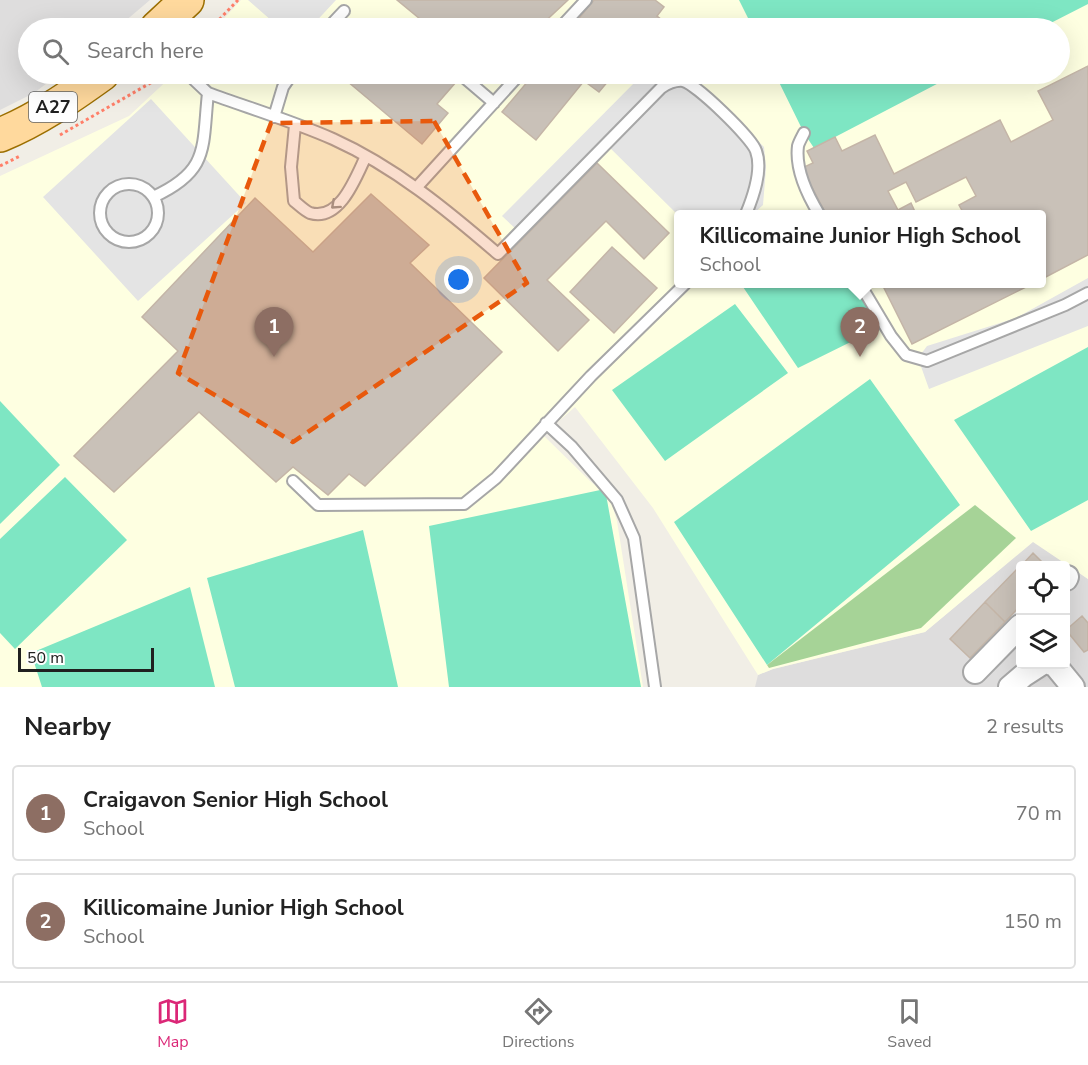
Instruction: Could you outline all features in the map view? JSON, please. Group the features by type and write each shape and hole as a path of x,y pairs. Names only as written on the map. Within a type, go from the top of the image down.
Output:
{"main road":[{"path":"168,18 187,0"},
{"name":"A27","path":"10,145 15,129 88,84"}],"street":[{"path":"975,672 1016,630"},
{"path":"999,649 1025,675"},
{"path":"1059,669 1073,687"}],"lane":[{"path":"569,18 585,0"},
{"path":"337,18 344,10"},
{"path":"199,84 208,93 332,139 366,156 417,187 498,254 661,88 668,84"},
{"path":"274,117 285,84"},
{"path":"471,84 494,104"},
{"path":"417,187 511,84"},
{"path":"689,84 717,107 751,141 757,151 759,165 747,210"},
{"path":"153,197 174,187 191,173 199,161 208,93"},
{"path":"295,125 291,167 294,201 309,213 326,213 339,204 366,156"},
{"path":"804,133 798,146 801,173 810,200 816,210"},
{"path":"128,183 138,185 153,197 158,215 156,225 150,233 134,242 115,239 107,234 99,216 103,197 110,190 128,183"},
{"path":"292,481 318,505 464,504 496,478 546,423 682,288"},
{"path":"862,288 891,336 906,355 927,361 1065,305 1088,293"},
{"path":"546,423 572,447 617,500 634,538 655,687"}],"path":[{"path":"221,18 238,0"},
{"path":"52,139 148,84"},
{"path":"0,166 10,145"}],"highlighted area":[{"path":"434,121 527,283 293,442 178,373 271,123"}],"shaded area":[{"path":"0,0 150,0 129,18 18,18 18,84 46,84 34,93 0,110"},
{"path":"241,0 1088,0 1088,579 1070,567 1070,561 1061,561 1033,542 925,632 773,669 758,675 653,508 575,407 543,435 610,498 617,521 643,687 0,687 0,176 129,116 163,84 1070,84 1070,18 224,18"},
{"path":"248,0 336,0 319,18 269,18"},
{"path":"633,84 700,84 764,147 766,168 763,205 757,210 674,211 605,143 518,231 502,216"},
{"path":"151,99 246,203 138,301 43,197"},
{"path":"1088,278 1088,326 929,389 918,358 927,346 1016,318"},
{"path":"1033,541 1062,561 1016,561 1016,669 1070,669 1070,567 1088,579 1088,687 755,687 758,675 773,669 925,632"}],"green space":[{"path":"739,0 1088,0 1088,4 1061,18 748,18"},
{"path":"780,84 937,84 814,148"},
{"path":"744,288 862,288 885,325 798,368"},
{"path":"735,304 788,373 665,461 612,390"},
{"path":"1088,347 1088,500 1031,531 954,420"},
{"path":"870,379 960,505 767,665 674,522"},
{"path":"0,401 60,465 0,524"},
{"path":"65,477 127,540 15,649 0,633 0,539"},
{"path":"605,489 641,687 449,687 429,526"},
{"path":"975,505 1016,538 921,628 769,668 767,665"},
{"path":"363,530 398,687 235,687 207,578"},
{"path":"190,587 215,687 42,687 31,653"}],"building":[{"path":"397,0 568,0 549,18 419,18"},
{"path":"594,0 655,0 664,7 657,16 660,18 579,18"},
{"path":"1088,66 1088,255 1046,277 1046,210 962,210 959,205 976,196 966,177 916,202 906,182 888,191 898,210 824,210 802,168 813,163 807,151 835,137 842,151 875,135 894,174 1000,120 1011,142 1053,120 1038,91 1052,84 1070,84 1070,75"},
{"path":"351,84 454,84 437,104 448,113 422,144"},
{"path":"526,84 582,84 536,140 502,112"},
{"path":"588,84 606,84 599,92"},
{"path":"597,163 669,233 644,259 606,221 547,280 589,320 558,351 484,278"},
{"path":"371,194 429,245 410,263 502,352 365,486 349,474 328,495 293,467 276,482 199,412 114,492 74,456 178,351 142,317 255,198 313,252"},
{"path":"911,203 914,210 898,210"},
{"path":"612,247 657,288 614,333 570,292"},
{"path":"884,288 1024,288 912,344"},
{"path":"1033,553 1041,561 1026,561"},
{"path":"1016,570 1016,610 1005,622 985,602"},
{"path":"985,602 1005,622 970,658 950,639"},
{"path":"1082,616 1088,623 1088,650 1084,652 1070,635 1070,626"}],"place":[{"name":"Craigavon Senior High School","path":"274,357"},
{"name":"Killicomaine Junior High School","path":"860,357"}]}
